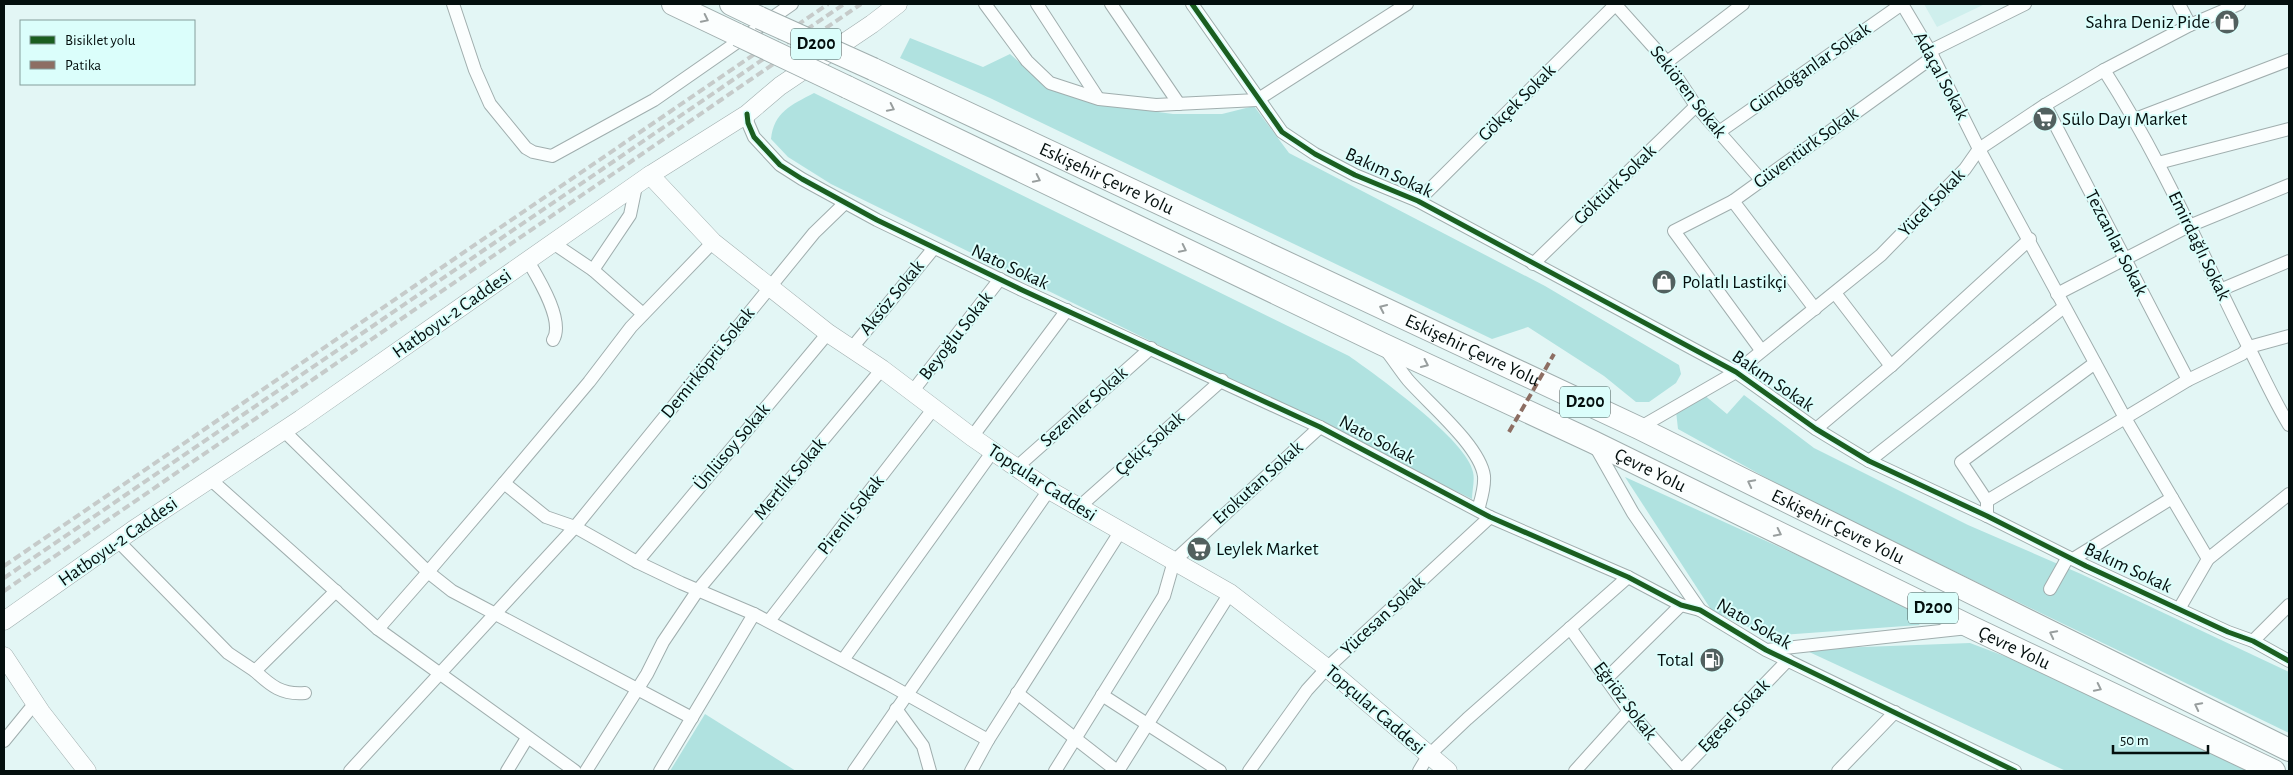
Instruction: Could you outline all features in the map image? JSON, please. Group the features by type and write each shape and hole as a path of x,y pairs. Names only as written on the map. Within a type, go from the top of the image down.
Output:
{"highway":[{"name":"Eskişehir Çevre Yolu","path":"673,4 1382,344 1593,442"},
{"name":"Eskişehir Çevre Yolu","path":"731,4 1639,428 2289,750"},
{"name":"Çevre Yolu","path":"1593,442 1973,628 2274,771"}],"street":[{"path":"453,4 475,70 490,104 526,148 552,156 654,100 792,4"},
{"name":"Hatboyu-2 Caddesi","path":"4,621 643,181 747,114 780,86 898,4"},
{"path":"986,4 1027,61 1050,82 1099,99 1156,105 1257,100 1407,4"},
{"path":"1037,4 1099,99"},
{"path":"1111,4 1179,104"},
{"name":"Bakım Sokak","path":"1192,4 1257,100 1282,132 1315,154 1355,175 1418,202 1736,372 1816,428 1869,461 1987,516 2070,558 2253,641 2289,661"},
{"name":"Sekiören Sokak","path":"1615,4 1667,62 1696,106 1762,180"},
{"name":"Gökçek Sokak","path":"1418,202 1615,4"},
{"path":"1667,62 1743,4"},
{"name":"Adaçal Sokak","path":"1902,4 1931,54 2094,362 2208,559"},
{"name":"Gündoğanlar Sokak","path":"1719,132 1902,4"},
{"name":"Güventürk Sokak","path":"1761,350 1674,231 1733,201 1931,54 2025,4"},
{"path":"2179,4 2190,25"},
{"name":"Yücel Sokak","path":"1639,428 1736,372 1761,350 1835,293 1881,255 1965,168 1980,149 2045,105 2104,70 2190,25 2240,4"},
{"path":"2136,119 2289,60"},
{"name":"Emirdağlı Sokak","path":"2104,70 2136,119 2249,347 2285,411 2289,425"},
{"name":"Tezcanlar Sokak","path":"2045,105 2123,259 2188,380"},
{"name":"Göktürk Sokak","path":"1533,264 1696,106"},
{"name":"Nato Sokak","path":"747,114 748,123 754,136 780,164 802,179 845,203 934,248 1320,427 1490,517 1628,577 1681,605 1700,610 1766,650 2015,771"},
{"path":"2158,163 2289,128"},
{"path":"593,270 630,215 643,181"},
{"name":"Topçular Caddesi","path":"643,181 713,242 828,333 882,369 972,437 1078,508 1230,593 1327,668 1424,764 1448,771"},
{"path":"2057,294 2189,226 2289,185"},
{"path":"1733,201 1815,309"},
{"name":"Demirköprü Sokak","path":"350,771 575,527 814,233 845,203"},
{"path":"1816,428 1891,366 2030,239"},
{"path":"378,628 504,483 643,314 713,242"},
{"path":"553,243 593,270 643,314"},
{"name":"Aksöz Sokak","path":"851,349 934,248"},
{"path":"528,261 551,303 556,321 553,340"},
{"path":"2220,290 2289,261"},
{"name":"Beyoğlu Sokak","path":"912,392 1000,279"},
{"path":"1835,293 1891,366"},
{"path":"1869,461 2064,307"},
{"path":"972,437 1068,310"},
{"name":"Ünlüsoy Sokak","path":"637,562 828,333"},
{"path":"1988,501 2188,380 2242,354 2249,347 2289,336"},
{"path":"1382,344 1408,380 1457,432 1475,456 1484,475 1483,493 1478,510"},
{"name":"Sezenler Sokak","path":"1017,467 1151,348"},
{"path":"1987,516 1988,501 1961,462 2094,362"},
{"name":"Mertlik Sokak","path":"586,771 654,662 663,642 669,636 698,590 882,369"},
{"name":"Çekiç Sokak","path":"1078,508 1222,380"},
{"name":"Pirenli Sokak","path":"769,621 934,408"},
{"name":"Erokutan Sokak","path":"1174,560 1320,427"},
{"path":"284,430 428,572 452,591 692,718"},
{"path":"1593,442 1633,513 1700,610"},
{"path":"843,660 993,451"},
{"path":"210,479 378,628 575,771"},
{"path":"504,483 546,516 575,527 637,562 769,621 988,740"},
{"path":"854,771 1049,490"},
{"path":"2179,609 2208,559 2289,494"},
{"path":"2050,588 2070,558 2172,498"},
{"name":"Yücesan Sokak","path":"1249,771 1307,690 1327,668 1490,517"},
{"path":"971,771 1017,693 1120,532"},
{"path":"118,541 228,653 255,671 274,688 285,693 305,693"},
{"path":"1054,771 1164,596 1174,560"},
{"path":"1424,764 1525,666 1628,577"},
{"path":"255,671 336,591"},
{"path":"1017,693 1118,771 1230,593"},
{"path":"1607,678 1681,605"},
{"path":"2253,641 2289,605"},
{"path":"660,771 754,614"},
{"name":"Eğriöz Sokak","path":"1570,628 1607,678 1629,712 1681,771"},
{"path":"1766,650 1973,628"},
{"path":"4,656 35,704 87,771"},
{"name":"Egesel Sokak","path":"1681,771 1788,660"},
{"path":"1102,695 1220,771"},
{"path":"4,741 35,704"},
{"path":"896,709 923,746 930,771"},
{"path":"1575,771 1629,712"},
{"path":"1838,771 1894,712"},
{"path":"507,771 527,738"}],"shaded area":[{"path":"1924,4 1985,4 1937,27"},
{"path":"910,38 983,67 1010,54 1048,87 1092,103 1173,114 1222,114 1254,106 1289,153 1545,286 1679,365 1681,374 1676,383 1649,402 1636,402 1604,376 1528,327 1492,339 990,98 900,58"},
{"path":"814,93 1349,356 1419,409 1455,443 1467,459 1473,472 1472,499 831,184 788,157 771,139 776,122 785,110"},
{"path":"1703,394 1727,414 1744,395 1814,448 1968,525 2081,574 2289,672 2289,733 1797,495 1678,429 1676,411"},
{"path":"1625,477 1927,614 1919,625 1769,636 1712,611"},
{"path":"1970,643 2028,665 2261,771 2066,771 1807,651 1810,649"},
{"path":"705,714 796,771 670,771"}],"railway":[{"path":"4,566 828,4"},
{"path":"4,578 844,4"},
{"path":"4,591 861,4"}],"marked path":[{"path":"1509,432 1554,354"}],"cycle path":[{"path":"1192,4 1282,132 1315,154 1355,175 1418,201 1736,372 1816,429 1869,461 1987,516 2086,566 2228,632 2253,641 2289,661"},
{"path":"747,114 748,123 754,137 780,165 877,220 1022,290 1320,427 1490,517 1628,577 1681,605 1700,610 1766,650 2015,771"}],"place":[{"name":"Sahra Deniz Pide","path":"2227,22"},
{"name":"Sülo Dayı Market","path":"2045,119"},
{"name":"Polatlı Lastikçi","path":"1664,282"},
{"name":"Leylek Market","path":"1199,549"},
{"name":"Total","path":"1712,660"}]}
